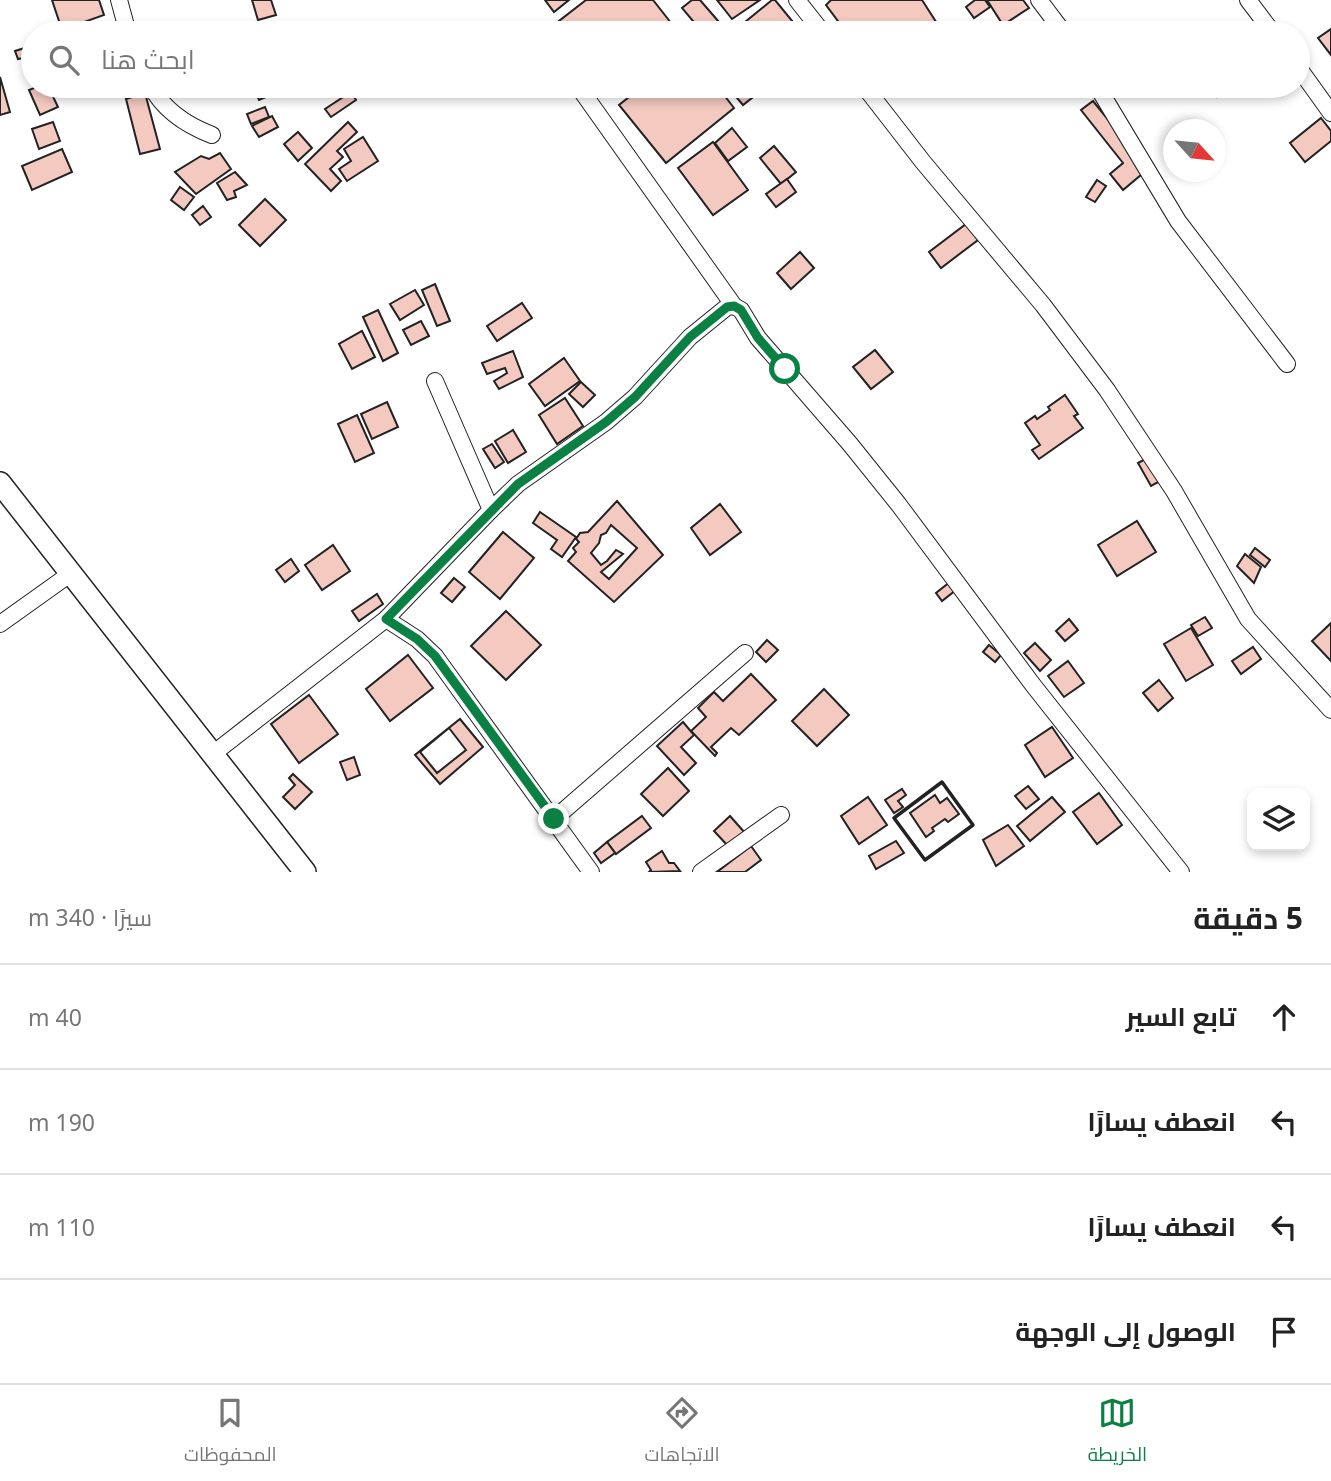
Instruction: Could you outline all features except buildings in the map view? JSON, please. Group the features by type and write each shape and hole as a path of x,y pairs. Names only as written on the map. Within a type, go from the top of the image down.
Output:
{"street":[{"path":"119,0 125,21"},
{"path":"1039,0 1055,21"},
{"path":"1248,0 1264,21"},
{"path":"802,2 815,21"},
{"path":"1310,84 1331,113"},
{"path":"158,98 189,126 212,135"},
{"path":"587,98 734,306 741,310 758,338 899,505 1033,685 1181,872"},
{"path":"873,98 923,162 1043,305 1107,390 1174,491 1248,619 1331,710"},
{"path":"1104,98 1178,221 1287,364"},
{"path":"214,753 386,619 518,484 606,422 635,397 690,337 727,307 734,306"},
{"path":"436,381 491,510"},
{"path":"0,484 305,872"},
{"path":"0,624 70,574"},
{"path":"386,619 417,639 435,656 591,872"},
{"path":"554,819 745,653"},
{"path":"701,872 781,815"}],"wall":[{"path":"942,782 973,825 925,860 894,818 942,782"}],"route":[{"path":"554,819 435,656 417,639 386,619 518,484 606,422 635,397 690,337 727,307 734,306 741,310 758,338 785,369"}]}
